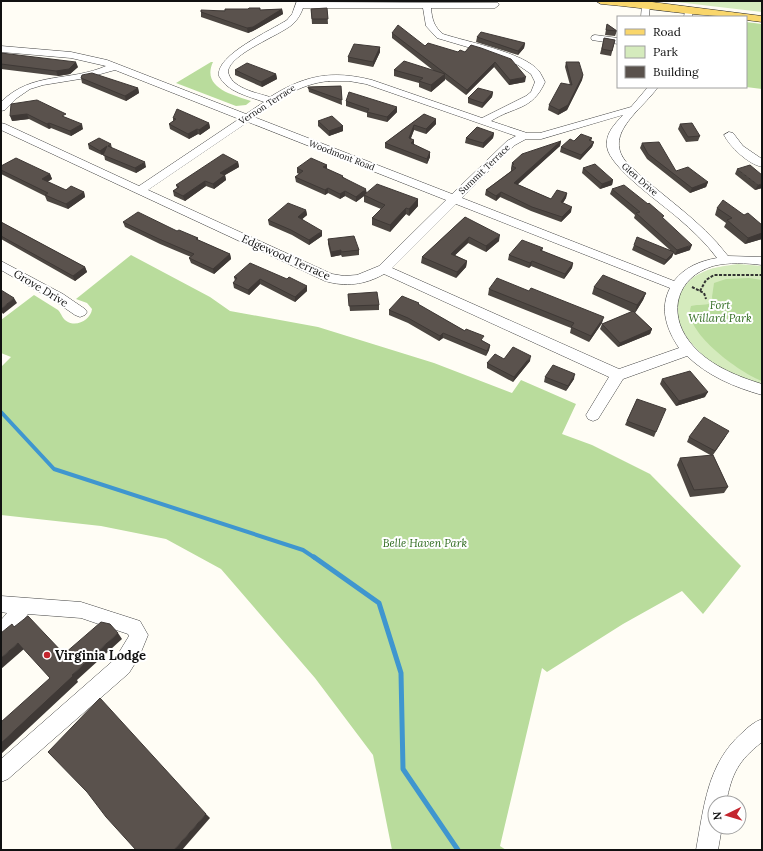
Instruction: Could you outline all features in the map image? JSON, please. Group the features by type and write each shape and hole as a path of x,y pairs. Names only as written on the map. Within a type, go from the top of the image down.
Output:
{"main road":[{"path":"601,1 646,4 689,14 726,16"},
{"path":"747,17 762,19"}],"street":[{"path":"271,101 234,86 224,78 223,69 224,66 233,58 290,22 296,16 301,3 427,5 487,4 492,15"},
{"path":"645,16 646,4"},
{"path":"427,5 428,23 434,32 446,39 516,59 533,70 539,79 538,89 529,98 490,116 484,121"},
{"path":"595,38 617,41"},
{"name":"Woodmont Road","path":"1,49 71,55 89,58 115,66 454,199 678,283"},
{"path":"1,108 17,93 35,84 59,78 99,74 115,66"},
{"name":"Vernon Terrace","path":"140,190 291,88 307,81 327,78 348,78 369,82 524,136"},
{"path":"589,121 600,123 616,130 652,88"},
{"name":"Summit Terrace","path":"383,269 511,143 524,136 540,136 633,109"},
{"name":"Edgewood Terrace","path":"1,126 329,278 340,281 360,280 372,276 383,269"},
{"name":"Glen Drive","path":"616,130 612,137 613,147 620,162 631,173 688,219 708,238 725,260"},
{"path":"729,135 732,142 762,164"},
{"path":"762,261 725,260 703,266 678,283 671,301 671,316 678,334 689,350 711,368 727,377 762,390"},
{"name":"Grove Drive","path":"1,265 58,297 80,312"},
{"path":"383,269 618,375"},
{"path":"593,414 618,375 689,350"},
{"path":"1,604 81,610 134,627 139,635 132,651 122,666 1,772"},
{"path":"1,632 10,624 24,605"},
{"path":"716,795 724,769 734,754 762,730"},
{"path":"707,850 710,835"}],"path":[{"path":"700,291 703,282 711,276 718,274 737,277 762,275"},
{"path":"678,283 704,293 706,299"}],"green space":[{"path":"668,1 762,1 762,12"},
{"path":"747,22 762,24 762,89 747,87"},
{"path":"213,62 210,71 211,78 215,84 228,93 251,101 246,105 236,106 176,83"},
{"name":"Belle Haven Park","path":"131,255 210,297 230,311 318,327 434,363 512,393 521,380 576,404 562,434 592,445 650,474 741,566 703,614 682,591 623,624 547,672 542,668 500,846 506,850 392,850 373,755 315,678 221,569 166,539 101,526 1,515 1,367 11,357 1,353 1,320 34,295 58,310 68,322 80,323 87,319 92,309 87,303 76,299"},
{"name":"Fort Willard Park","path":"738,264 762,266 762,387 725,371 705,357 685,334 677,315 679,296 693,277 713,268"},
{"name":"Fort Willard Park","path":"749,278 762,280 762,381 741,370 715,350 695,328 691,316 691,306 713,302 712,297 714,283 726,279"}],"building":[{"path":"260,8 260,10 282,9 253,27 247,28 201,12 201,10 225,11 225,9"},
{"path":"327,8 328,19 312,19 311,9"},
{"path":"607,24 617,31 606,30"},
{"path":"398,25 425,46 428,43 458,52 460,50 465,52 471,45 511,59 526,77 510,80 495,62 467,90 392,33"},
{"path":"481,32 525,43 518,51 477,37"},
{"path":"604,38 615,40 612,51 602,49"},
{"path":"354,44 380,47 373,62 348,57"},
{"path":"1,53 76,62 69,69 56,71 1,64"},
{"path":"404,61 445,74 431,85 419,81 423,78 394,70"},
{"path":"566,62 579,62 583,75 568,105 559,110 549,105 561,83 572,85"},
{"path":"247,63 276,74 261,82 235,70"},
{"path":"92,73 138,88 125,96 81,78 82,75"},
{"path":"341,86 342,100 308,88 308,87"},
{"path":"478,88 493,92 483,103 468,98"},
{"path":"349,92 397,107 387,117 367,112 369,109 346,101"},
{"path":"37,100 66,114 62,116 82,124 70,131 49,123 47,124 27,114 10,116 11,104"},
{"path":"177,109 209,123 199,130 197,129 188,134 169,124 176,119 173,118"},
{"path":"424,114 436,119 426,129 414,125 409,138 414,140 411,143 430,152 427,159 385,143"},
{"path":"332,116 343,126 329,131 318,121"},
{"path":"692,123 700,136 688,137 680,124"},
{"path":"477,127 494,133 483,143 466,138"},
{"path":"581,134 592,138 589,140 594,142 581,155 561,147 570,139 574,141"},
{"path":"99,138 111,144 108,146 145,162 135,168 103,155 107,146 100,151 88,144"},
{"path":"561,141 514,183 551,199 557,190 567,193 561,202 572,207 562,217 532,207 501,192 496,196 486,190 516,168 512,166 514,164 512,163 522,154"},
{"path":"659,142 676,171 688,167 708,182 692,188 648,154 642,143"},
{"path":"223,154 238,162 220,173 225,175 213,184 205,181 183,196 173,191 179,187 176,185"},
{"path":"16,158 50,174 42,179 66,190 71,186 84,192 66,204 45,195 48,193 1,170 1,166"},
{"path":"311,158 327,165 323,167 366,189 356,197 345,191 340,194 328,188 325,190 295,177 303,171 297,168"},
{"path":"595,164 613,180 602,184 583,168"},
{"path":"750,165 762,175 762,184 758,185 737,169"},
{"path":"377,184 418,199 409,209 406,208 390,225 372,218 385,205 364,195"},
{"path":"624,185 664,216 662,217 692,245 677,250 636,213 640,212 612,189"},
{"path":"723,200 744,215 748,213 762,225 762,233 748,238 727,220 732,218 717,208"},
{"path":"288,203 306,210 298,217 322,231 309,240 268,220"},
{"path":"138,212 177,231 179,230 198,238 196,239 230,254 213,269 189,258 194,254 123,222"},
{"path":"465,217 500,235 486,246 469,237 451,254 467,261 457,272 422,257"},
{"path":"1,222 85,267 73,276 1,236"},
{"path":"354,236 359,250 341,252 341,250 331,252 328,239"},
{"path":"637,237 674,252 666,260 634,245"},
{"path":"522,240 543,248 540,250 573,263 565,274 532,261 530,263 509,255"},
{"path":"250,263 287,279 289,277 307,286 295,297 260,279 248,290 233,283 237,278 234,277"},
{"path":"603,275 646,293 637,305 594,287"},
{"path":"497,278 529,291 531,288 604,317 591,336 571,327 574,323 489,289"},
{"path":"1,290 14,298 1,309"},
{"path":"377,292 379,305 349,306 348,294"},
{"path":"402,296 419,303 418,304 465,331 466,329 484,336 481,340 490,345 487,351 443,333 440,336 408,318 389,310"},
{"path":"633,311 652,329 620,343 602,324"},
{"path":"513,347 531,356 514,377 487,363 495,354 504,359"},
{"path":"553,365 575,374 568,386 545,377"},
{"path":"690,371 708,392 679,401 662,379"},
{"path":"637,399 666,409 656,432 627,421"},
{"path":"704,417 729,431 715,451 689,437"},
{"path":"713,455 728,487 694,490 680,458"},
{"path":"28,616 64,654 101,622 110,624 118,633 1,743 1,722 50,678 18,643 1,658 1,633 12,624 14,627"},
{"path":"100,698 206,814 174,850 136,850 106,817 87,792 48,752"}],"waterway":[{"path":"1,412 54,469 303,550 315,558"},
{"path":"314,557 379,603 401,673 403,769 458,850"}],"place":[{"name":"Virginia Lodge","path":"47,655"}]}
